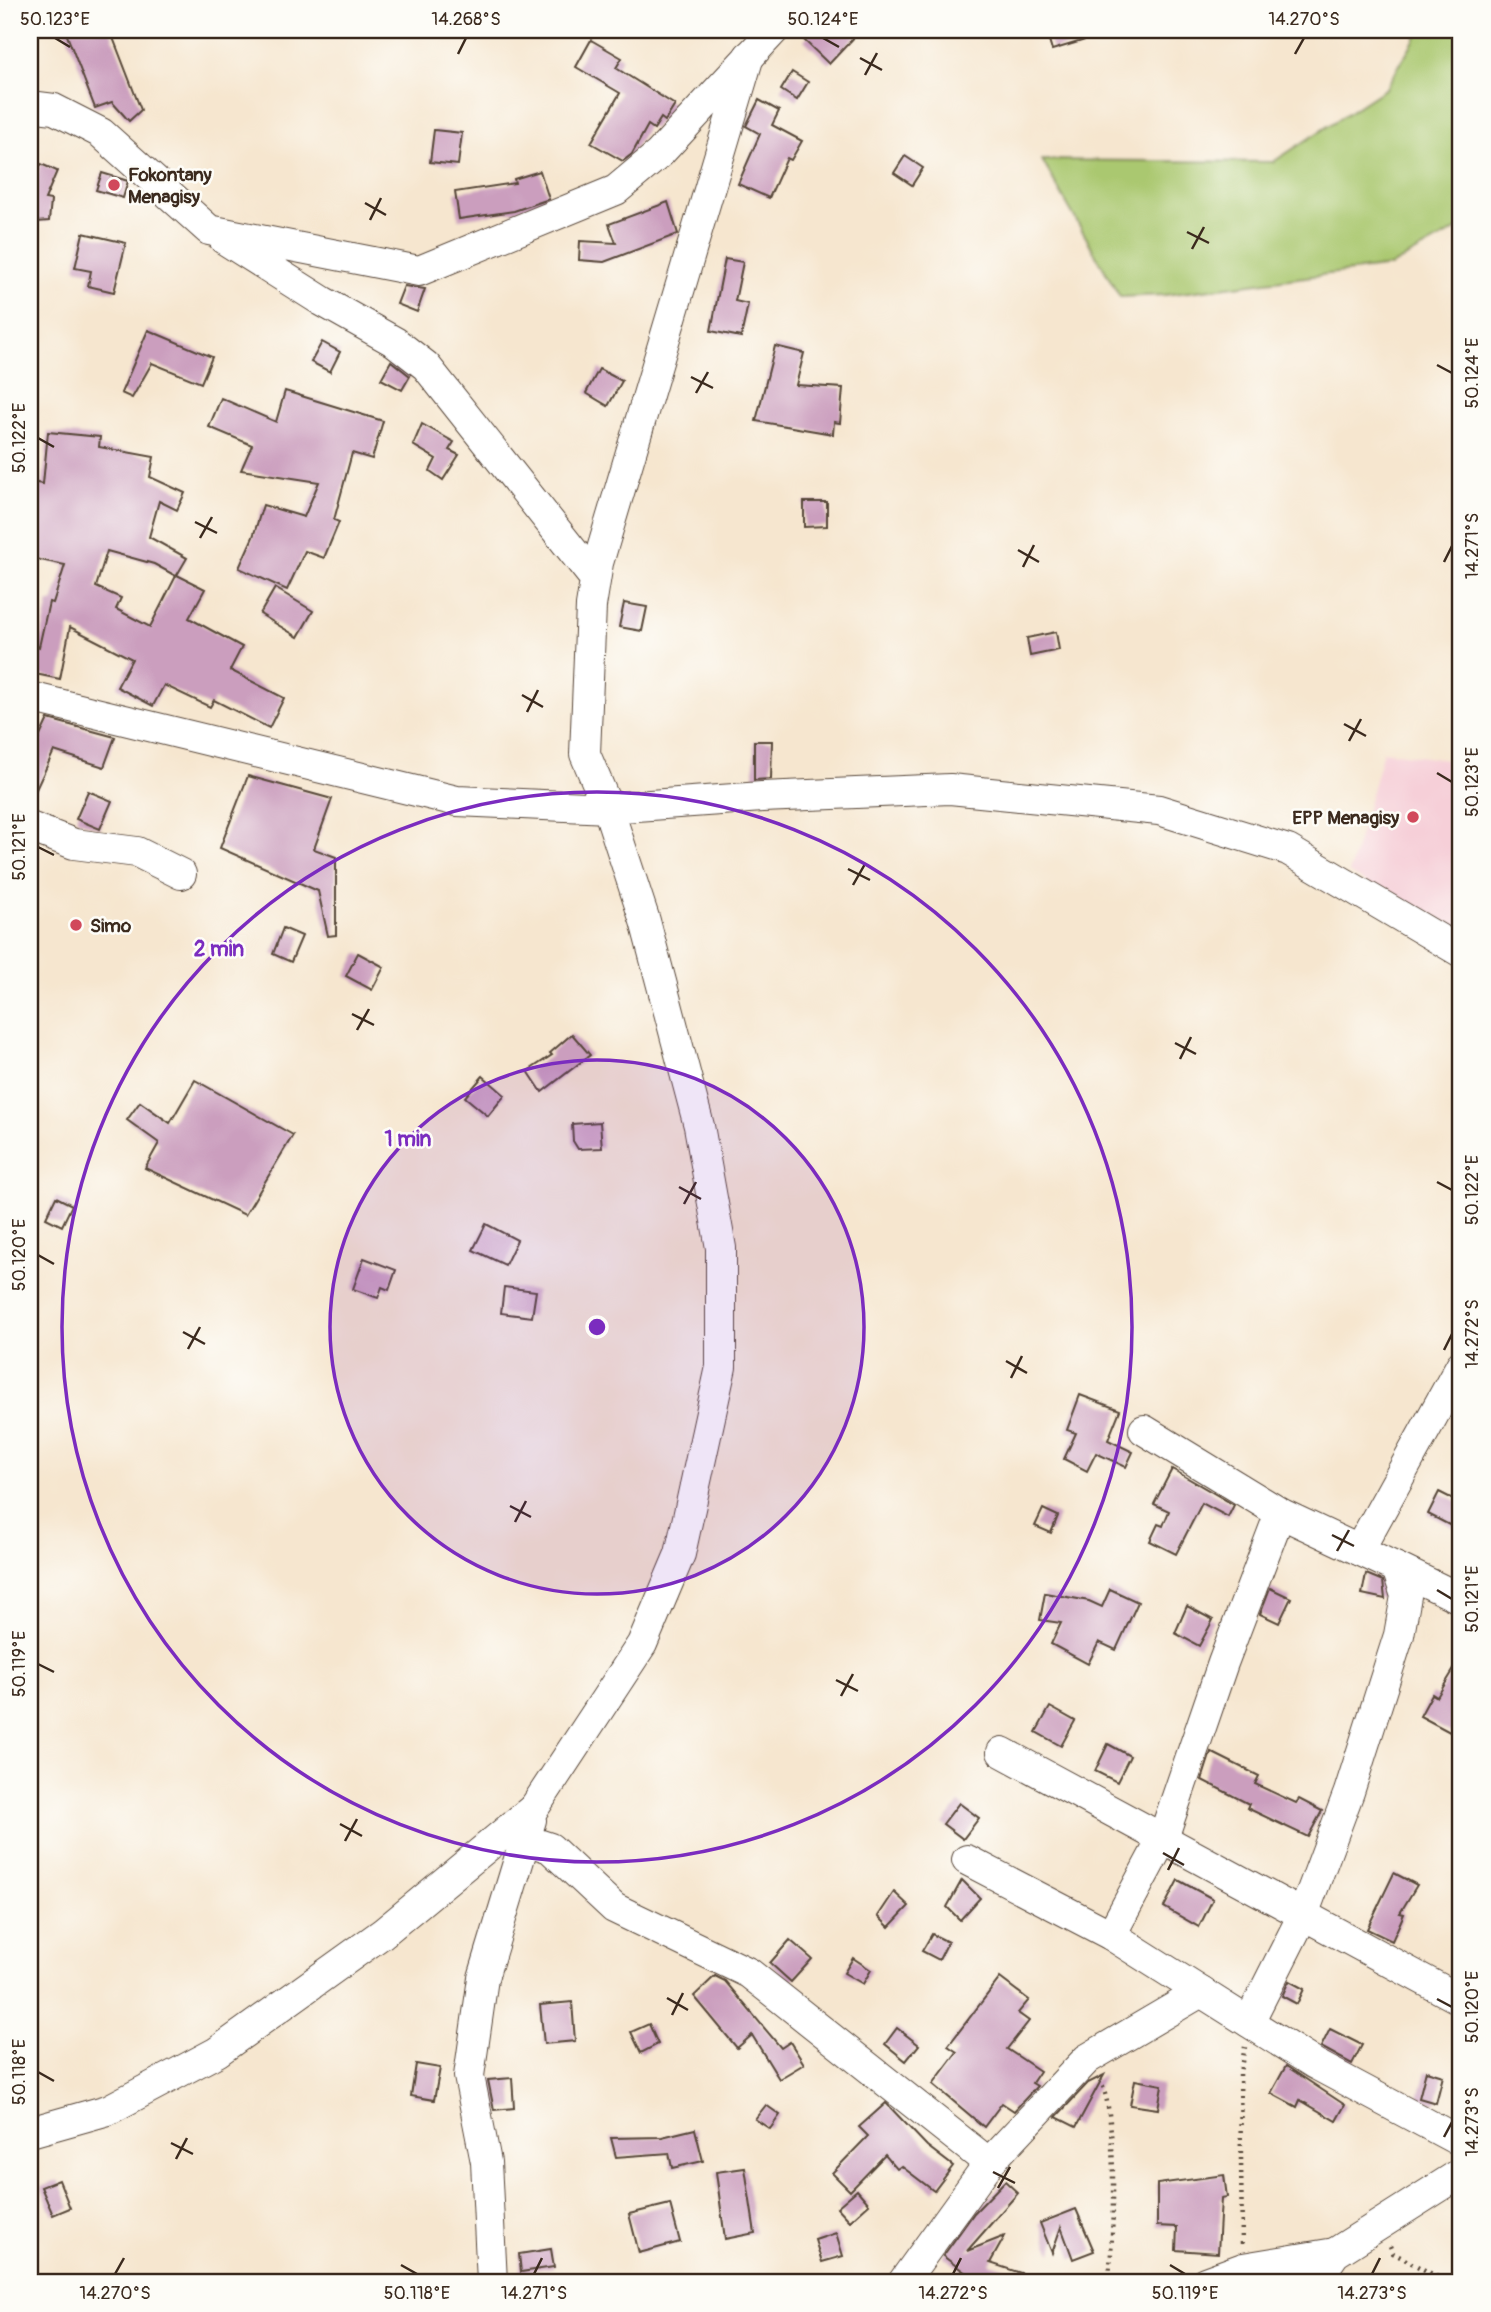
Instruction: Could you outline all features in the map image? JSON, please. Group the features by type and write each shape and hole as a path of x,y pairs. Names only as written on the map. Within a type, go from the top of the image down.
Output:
{"street":[{"path":"209,230 419,271 616,190 659,154 774,30"},
{"path":"30,2132 108,2110 217,2052 383,1933 534,1808 642,1644 675,1565 721,1367 721,1248 699,1126 645,921 608,808 585,754 591,606 596,579 749,56"},
{"path":"30,106 54,109 101,133 209,230 395,342 426,366 596,579"},
{"path":"30,696 457,801 608,808 762,797 950,789 1159,810 1288,850 1461,952"},
{"path":"30,827 74,844 137,852 181,874"},
{"path":"1359,1550 1461,1364"},
{"path":"1144,1430 1280,1513 1461,1599"},
{"path":"1111,1935 1163,1838 1223,1663 1280,1513"},
{"path":"1249,2022 1303,1915 1349,1792 1399,1636 1406,1596 1397,1568"},
{"path":"1002,1752 1461,2000"},
{"path":"492,2282 486,2162 469,2076 482,1978 534,1808"},
{"path":"526,1840 550,1848 614,1908 749,1973 989,2163"},
{"path":"967,1860 1111,1935 1315,2064 1461,2142"},
{"path":"903,2282 989,2163 1087,2059 1201,1992"},
{"path":"1205,2282 1243,2268 1335,2253 1461,2173"},
{"path":"1315,2282 1335,2253"}],"path":[{"path":"1087,2059 1107,2092 1113,2156 1108,2282"},
{"path":"1240,2072 1243,2268"},
{"path":"1380,2226 1393,2253 1447,2282"}],"shaded area":[{"name":"EPP Menagisy","path":"1383,751 1461,762 1461,938 1349,873"}],"green space":[{"path":"1420,30 1461,30 1461,227 1391,266 1165,295 1120,297 1042,160 1273,162 1386,88"}],"building":[{"path":"65,30 110,30 141,110 129,121 112,102 95,108"},
{"path":"813,30 861,30 829,64 804,40"},
{"path":"1046,30 1104,30 1105,34 1052,50"},
{"path":"591,40 622,58 616,68 675,105 665,121 661,118 654,129 648,125 632,154 623,161 591,143 620,93 576,67"},
{"path":"792,72 808,82 797,100 781,90"},
{"path":"759,100 779,111 772,125 802,141 791,160 787,158 769,198 738,184 760,134 746,126"},
{"path":"434,130 462,133 458,165 430,162"},
{"path":"905,156 923,168 912,185 894,173"},
{"path":"41,164 57,171 45,199 51,200 49,221 36,222 31,221 35,179"},
{"path":"540,171 549,199 514,211 459,219 455,192 515,183 514,179"},
{"path":"102,173 128,181 123,198 96,190"},
{"path":"668,202 678,234 604,262 579,260 580,241 616,243 609,224"},
{"path":"83,233 126,243 114,292 88,286 91,271 75,268"},
{"path":"725,259 743,262 735,301 748,304 741,337 711,331"},
{"path":"404,286 425,289 417,312 397,304"},
{"path":"148,330 212,357 201,383 152,363 132,398 121,393"},
{"path":"322,342 340,352 330,372 311,362"},
{"path":"775,346 804,353 796,385 843,388 840,423 834,422 833,434 756,421"},
{"path":"391,361 410,376 402,390 381,379"},
{"path":"599,369 622,381 608,406 586,393"},
{"path":"285,391 383,421 372,459 352,453 334,520 339,522 324,558 305,551 287,590 239,568 263,505 304,517 319,482 241,470 252,445 209,427 221,398 276,422"},
{"path":"422,424 454,442 449,450 459,455 443,480 430,471 436,459 413,445"},
{"path":"48,432 100,437 99,447 154,457 150,477 185,493 177,510 159,501 149,537 187,558 177,575 205,589 189,618 242,647 230,670 284,698 269,728 214,700 210,707 164,685 153,706 117,687 132,659 70,627 60,679 30,673 35,646 39,647 49,602 53,603 65,565 30,558 30,482 43,484","holes":["107,551 154,564 176,576 150,627 116,609 121,598 96,587"]},
{"path":"804,502 827,502 827,526 804,527"},
{"path":"275,588 313,611 298,637 260,614"},
{"path":"624,603 647,607 642,631 619,627"},
{"path":"1056,632 1059,650 1030,656 1027,638"},
{"path":"48,719 115,737 104,767 54,751 30,802 30,757"},
{"path":"754,741 772,741 771,779 754,780"},
{"path":"248,776 332,799 314,849 336,857 336,935 328,936 318,891 220,848"},
{"path":"88,791 112,801 100,829 76,819"},
{"path":"283,928 302,936 291,962 273,954"},
{"path":"358,953 384,967 372,990 346,976"},
{"path":"572,1034 590,1055 542,1092 528,1071 552,1055 550,1053"},
{"path":"483,1076 505,1095 488,1116 465,1097"},
{"path":"195,1080 293,1135 245,1215 145,1168 159,1143 127,1120 140,1102 170,1123"},
{"path":"600,1122 602,1148 578,1149 573,1141 572,1124"},
{"path":"56,1197 72,1205 62,1226 46,1218"},
{"path":"486,1224 517,1240 505,1265 473,1250"},
{"path":"364,1258 396,1270 389,1290 382,1287 378,1298 353,1289"},
{"path":"504,1287 536,1291 532,1317 501,1313"},
{"path":"1080,1395 1120,1410 1108,1440 1133,1452 1126,1467 1096,1453 1087,1471 1064,1459 1076,1433 1067,1430"},
{"path":"1172,1469 1234,1505 1228,1517 1202,1503 1176,1554 1150,1541 1158,1524 1163,1526 1169,1511 1154,1504"},
{"path":"1439,1492 1461,1503 1461,1531 1428,1514"},
{"path":"1043,1509 1058,1516 1051,1533 1035,1526"},
{"path":"1366,1574 1383,1581 1385,1599 1362,1594"},
{"path":"1270,1588 1291,1598 1279,1623 1260,1614"},
{"path":"1110,1589 1138,1602 1116,1650 1099,1642 1088,1664 1051,1644 1061,1623 1040,1620 1045,1593 1089,1601 1102,1607"},
{"path":"1187,1606 1213,1620 1199,1646 1175,1633"},
{"path":"1461,1658 1461,1738 1420,1716 1432,1694 1437,1697"},
{"path":"1050,1707 1075,1721 1061,1746 1036,1732"},
{"path":"1108,1744 1130,1756 1117,1782 1095,1771"},
{"path":"1211,1752 1259,1776 1255,1784 1296,1803 1299,1799 1322,1811 1308,1837 1247,1808 1249,1804 1202,1780"},
{"path":"959,1803 979,1818 963,1839 943,1824"},
{"path":"1394,1873 1417,1885 1400,1913 1404,1914 1392,1941 1367,1929"},
{"path":"962,1880 980,1898 960,1920 947,1907"},
{"path":"1178,1880 1213,1899 1199,1927 1164,1907"},
{"path":"894,1892 909,1906 889,1927 878,1916"},
{"path":"932,1934 948,1942 939,1960 922,1951"},
{"path":"790,1940 812,1959 791,1982 770,1963"},
{"path":"853,1958 871,1970 863,1984 844,1973"},
{"path":"715,1976 725,1981 781,2048 790,2042 804,2064 779,2079 752,2035 737,2048 694,1996"},
{"path":"1000,1978 1029,2000 1018,2013 1029,2021 1007,2049 1040,2071 1032,2083 1037,2086 1014,2111 1002,2103 984,2127 933,2084 957,2052 948,2046"},
{"path":"1289,1981 1304,1989 1297,2004 1282,1996"},
{"path":"572,2002 575,2041 544,2044 540,2005"},
{"path":"649,2024 658,2044 641,2053 631,2032"},
{"path":"897,2028 919,2045 906,2061 885,2044"},
{"path":"1330,2029 1362,2045 1352,2064 1321,2047"},
{"path":"416,2064 440,2068 434,2100 411,2096"},
{"path":"1286,2066 1345,2105 1336,2121 1300,2100 1297,2107 1271,2093"},
{"path":"1426,2071 1443,2076 1436,2103 1419,2098"},
{"path":"1104,2075 1076,2127 1056,2117 1088,2083"},
{"path":"512,2078 514,2108 494,2110 488,2080"},
{"path":"1135,2080 1162,2085 1158,2109 1130,2105"},
{"path":"886,2103 927,2146 953,2166 934,2191 901,2166 897,2169 885,2155 850,2191 832,2173 868,2136 859,2127"},
{"path":"766,2105 780,2115 770,2129 755,2119"},
{"path":"695,2129 703,2161 672,2168 669,2153 616,2157 611,2138 662,2137"},
{"path":"745,2168 755,2233 725,2239 716,2172"},
{"path":"1224,2175 1227,2197 1221,2198 1218,2253 1176,2250 1177,2227 1157,2226 1157,2184"},
{"path":"59,2180 70,2208 53,2215 41,2187"},
{"path":"1005,2181 1018,2193 967,2251 1005,2236 990,2263 1039,2279 1038,2282 978,2282 943,2256 974,2213"},
{"path":"857,2190 869,2204 850,2221 837,2207"},
{"path":"670,2204 680,2242 639,2253 629,2214"},
{"path":"1076,2209 1094,2251 1073,2259 1061,2227 1052,2253 1040,2223"},
{"path":"836,2233 843,2256 822,2262 815,2240"},
{"path":"551,2249 554,2267 521,2272 519,2254"}],"place":[{"name":"Fokontany Menagisy","path":"114,185"},
{"name":"EPP Menagisy","path":"1413,817"},
{"name":"Simo","path":"76,925"}]}
